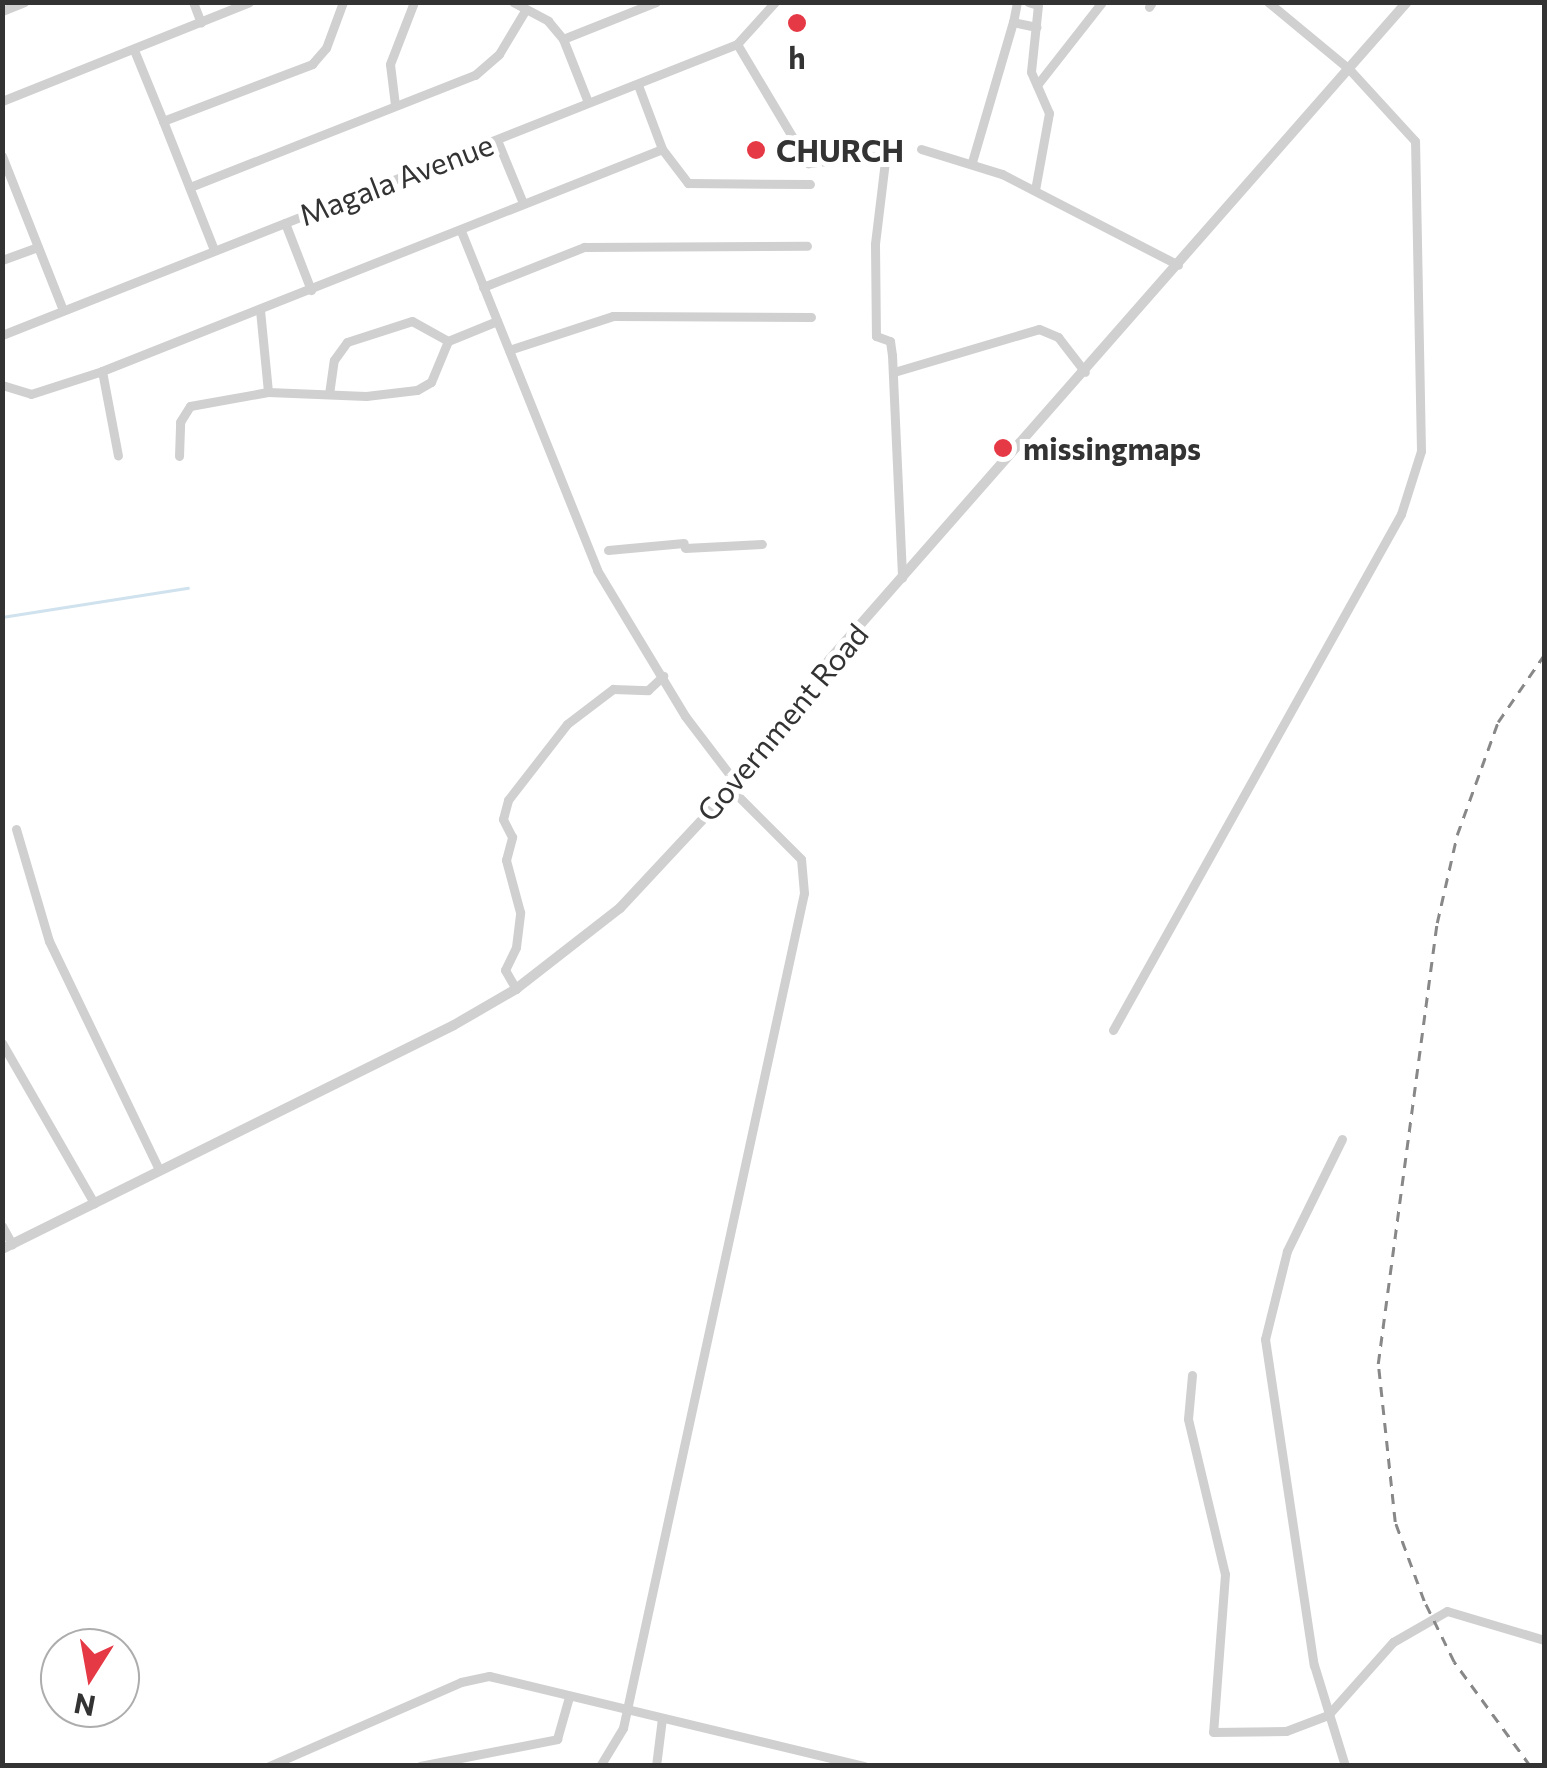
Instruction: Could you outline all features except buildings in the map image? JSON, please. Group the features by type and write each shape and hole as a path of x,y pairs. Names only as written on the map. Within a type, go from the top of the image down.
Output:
{"street":[{"path":"2,12 24,2"},
{"path":"193,2 201,22"},
{"path":"2,100 250,2"},
{"path":"164,120 312,64 326,48 343,2"},
{"path":"395,106 390,64 414,2"},
{"path":"514,2 563,39 588,102"},
{"path":"563,39 656,2"},
{"name":"Magala Avenue","path":"2,334 737,44 775,2"},
{"path":"972,162 1018,2"},
{"path":"1028,2 1038,5 1031,72 1049,113 1035,190"},
{"path":"1036,85 1102,2"},
{"path":"1112,1030 1414,480 1422,420 1418,157 1406,129 1349,69 1268,2"},
{"name":"Government Road","path":"7,1246 516,988 620,908 733,786 830,659 902,582 1407,2"},
{"path":"190,187 489,66 526,8"},
{"path":"1014,22 1036,27"},
{"path":"737,44 808,164 872,156 885,161 875,244 876,336 890,341 894,372 902,582"},
{"path":"134,50 214,250"},
{"path":"638,84 676,176 697,185 810,184"},
{"path":"497,140 524,203"},
{"path":"2,386 30,394 102,371 662,149"},
{"path":"922,149 972,162 1035,190 1178,265"},
{"path":"2,156 8,184 63,310"},
{"path":"285,223 311,290"},
{"path":"460,231 597,570 733,786 801,859 804,894 624,1728 600,1766"},
{"path":"483,287 584,247 807,246"},
{"path":"2,260 38,247"},
{"path":"260,310 268,392"},
{"path":"508,350 613,316 810,317"},
{"path":"328,394 334,360 347,342 412,321 448,342"},
{"path":"178,456 180,422 190,406 268,392 416,390 431,382 448,342 496,322"},
{"path":"894,372 1039,329 1058,336 1086,372"},
{"path":"102,371 118,456"},
{"path":"608,550 762,544"},
{"path":"516,988 505,970 516,947 520,912 506,860 512,838 503,819 508,800 567,724 613,689 648,690 663,676"},
{"path":"16,829 49,941 159,1170"},
{"path":"2,1043 94,1204"},
{"path":"2,1070 14,1064"},
{"path":"1342,1139 1298,1224 1265,1340 1314,1665 1345,1766"},
{"path":"2,1226 7,1246"},
{"path":"1192,1375 1188,1419 1225,1574 1212,1730 1286,1731 1328,1714 1394,1642 1432,1615 1462,1614 1544,1640"},
{"path":"269,1766 476,1676 864,1766"},
{"path":"420,1766 557,1738 569,1698"},
{"path":"656,1766 662,1718"}],"waterway":[{"path":"2,617 188,588"}],"railway":[{"path":"1530,1766 1454,1662 1424,1601 1395,1522 1378,1364 1437,923 1457,835 1498,722 1544,655"}],"place":[{"name":"h","path":"797,23"},
{"name":"CHURCH","path":"756,150"},
{"name":"missingmaps","path":"1003,448"}]}
